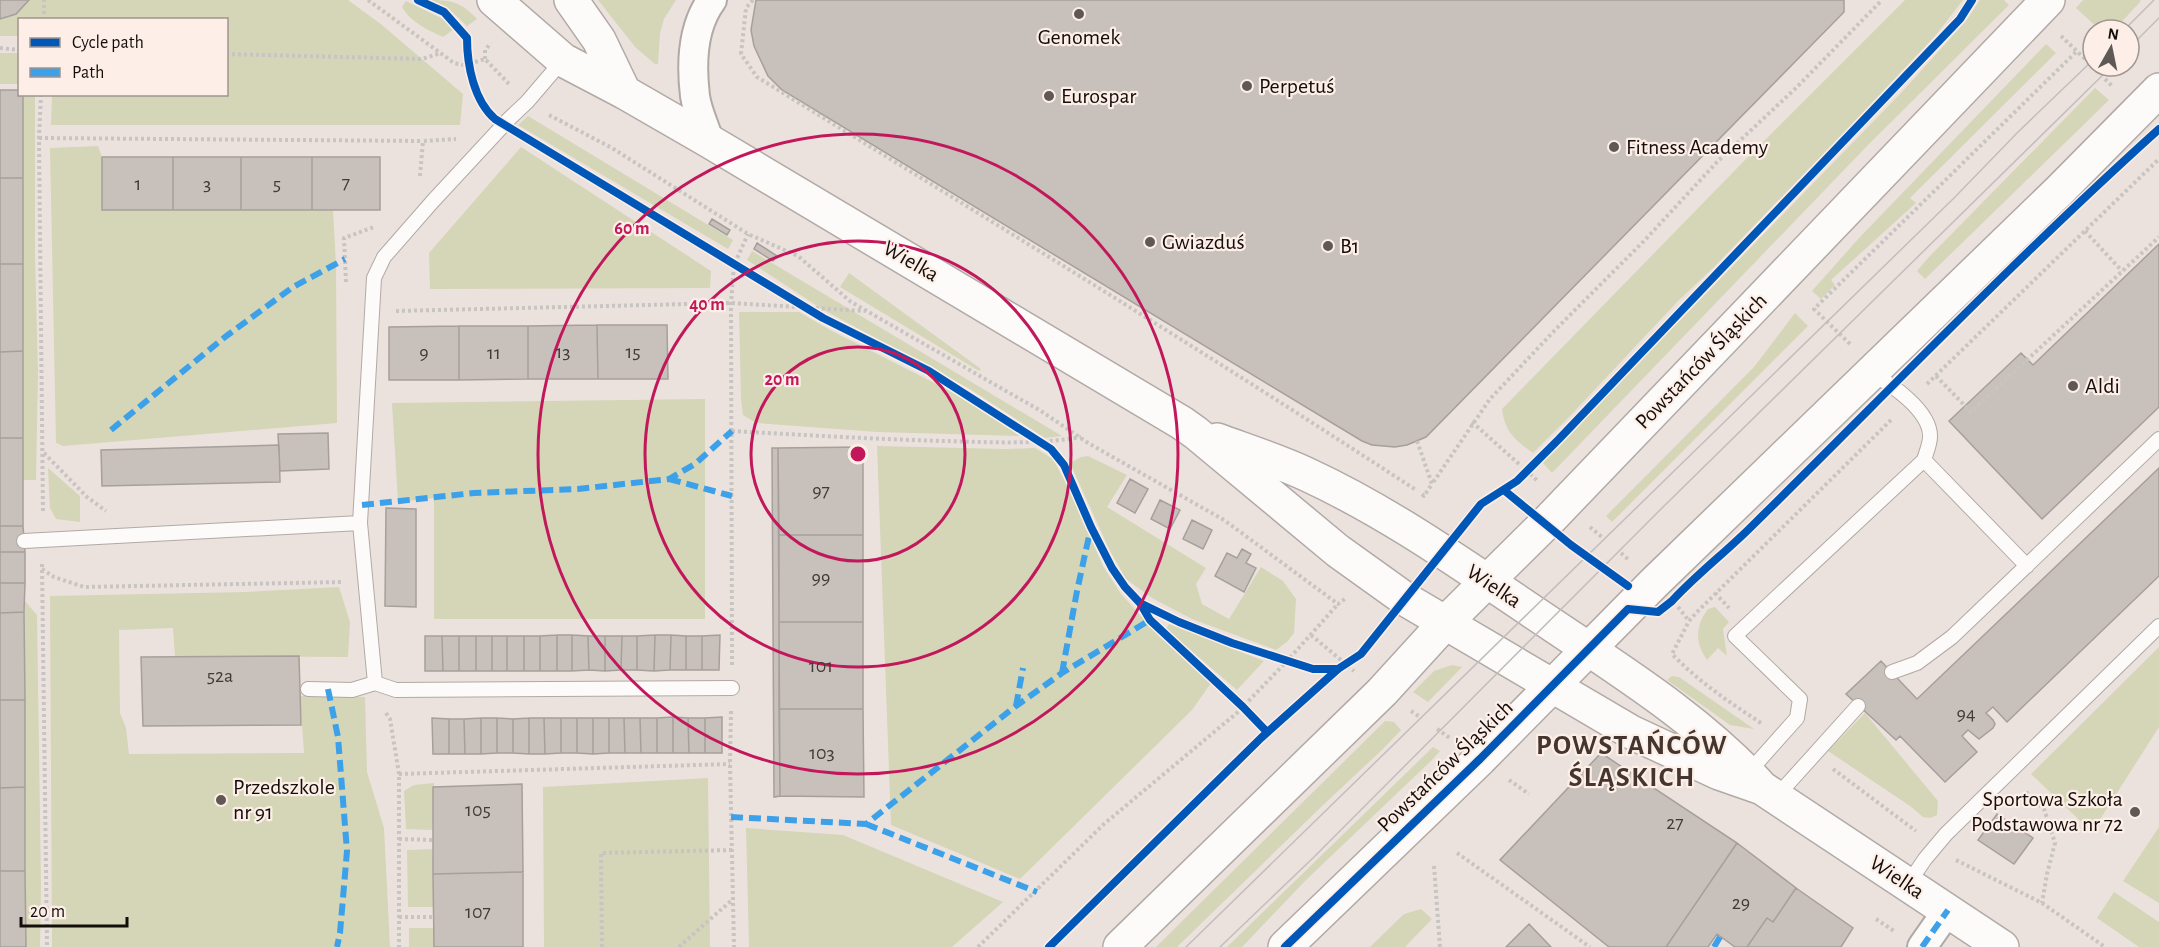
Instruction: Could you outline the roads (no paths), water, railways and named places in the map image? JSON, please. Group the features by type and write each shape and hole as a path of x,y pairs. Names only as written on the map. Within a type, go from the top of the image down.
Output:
{"street":[{"name":"Wielka","path":"494,0 563,60 709,141 1196,433 1338,551 1406,599 1631,732 1719,773 1762,786"},
{"path":"571,0 599,40 624,92"},
{"path":"709,141 695,96 694,40 704,11 712,0"},
{"name":"Powstańców Śląskich","path":"1120,947 1370,704 1445,623 2052,15"},
{"name":"Powstańców Śląskich","path":"1285,947 1480,759 1587,649 2059,191 2159,90"},
{"name":"Wielka","path":"1196,433 1316,479 1374,509 1488,581 1650,691 1730,754 1762,786 2002,947"},
{"path":"1922,947 1948,910"}],"lane":[{"path":"375,683 360,523 374,278 384,257 563,60"},
{"path":"1762,786 1797,718 1800,699 1735,636 1924,460 1931,437 1928,421 1892,386 1870,373"},
{"path":"1892,672 1917,663 1952,637 2159,439"},
{"path":"1924,460 2027,566"},
{"path":"24,541 360,523"},
{"path":"1908,884 1936,845 2159,626"},
{"path":"308,689 352,690 375,683 396,690 732,688"},
{"path":"1762,786 1858,706"}],"tram line":[{"path":"2136,18 2154,0"},
{"path":"2141,36 2159,18"},
{"path":"1186,947 2081,72"},
{"path":"1220,947 1314,857 1660,510 2100,78"}],"place":[{"name":"Genomek","path":"1079,14"},
{"name":"Perpetuś","path":"1247,86"},
{"name":"Eurospar","path":"1049,96"},
{"name":"Fitness Academy","path":"1614,147"},
{"name":"Gwiazduś","path":"1150,242"},
{"name":"B1","path":"1328,246"},
{"name":"Aldi","path":"2073,386"},
{"name":"Przedszkole nr 91","path":"221,800"},
{"name":"Sportowa Szkoła Podstawowa nr 72","path":"2135,812"}],"district":[{"name":"POWSTAŃCÓW ŚLĄSKICH","path":"1632,762"}]}
